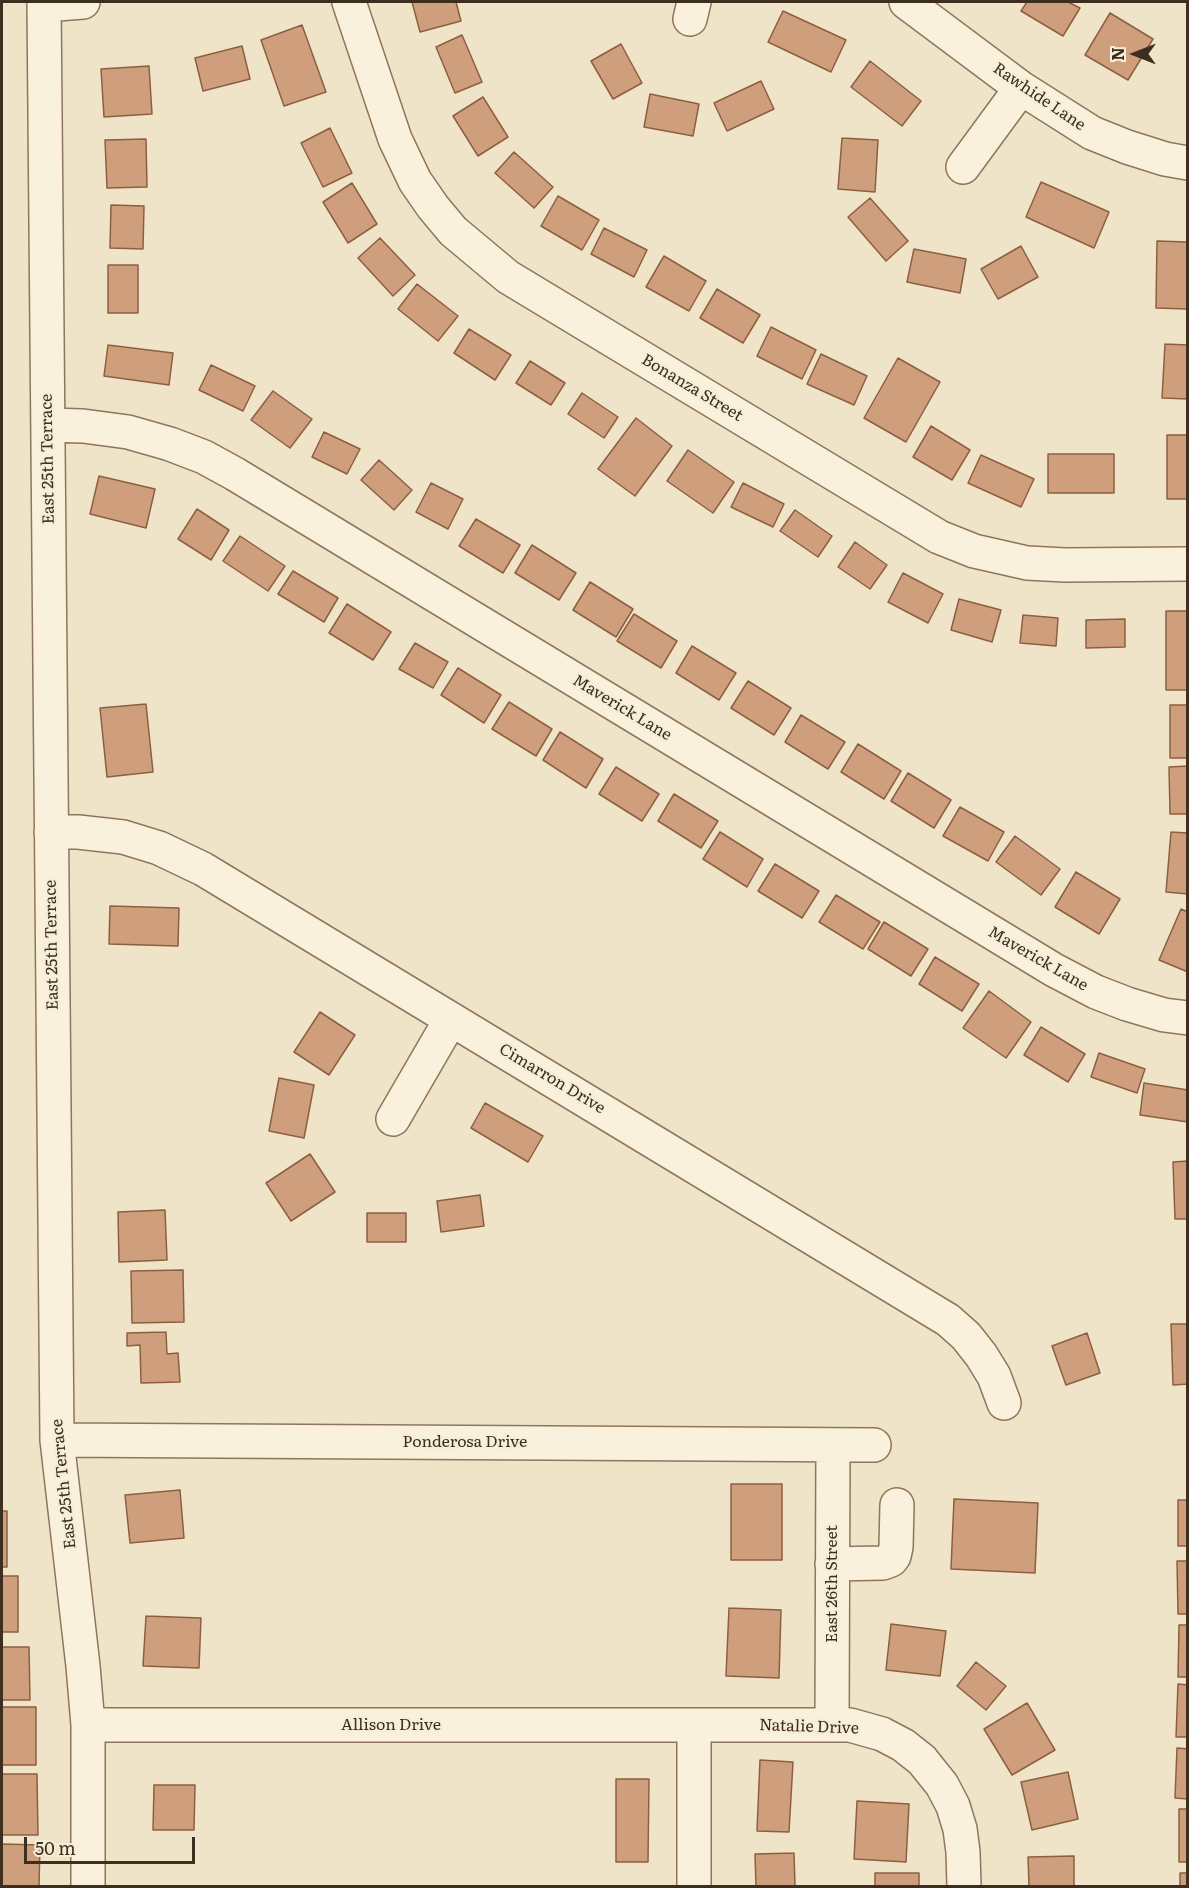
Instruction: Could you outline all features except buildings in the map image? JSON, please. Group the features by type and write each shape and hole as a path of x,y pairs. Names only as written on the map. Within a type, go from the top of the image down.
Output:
{"street":[{"path":"44,3 83,2"},
{"name":"Bonanza Street","path":"349,2 395,139 415,181 453,231 508,277 939,537 974,551 1027,563 1188,564"},
{"name":"Rawhide Lane","path":"906,2 1021,88 1092,133 1126,147 1165,159 1188,163"},
{"name":"East 25th Terrace","path":"44,3 57,1440 84,1666 88,1725 88,1887"},
{"path":"963,167 1021,88"},
{"name":"Maverick Lane","path":"48,425 83,426 128,432 204,457 256,486 1054,970 1096,992 1126,1004 1164,1015 1188,1018"},
{"name":"Cimarron Drive","path":"51,832 78,832 123,837 159,848 203,869 948,1320 966,1336 981,1355 994,1376 1004,1403"},
{"path":"393,1119 452,1019"},
{"name":"Ponderosa Drive","path":"57,1440 874,1444"},
{"name":"East 26th Street","path":"832,1724 833,1444"},
{"path":"832,1564 883,1563 891,1560 896,1547 897,1505"},
{"name":"Allison Drive","path":"88,1725 693,1726"},
{"name":"Natalie Drive","path":"693,1726 850,1725 882,1734 903,1745 922,1760 953,1806 960,1829 964,1887"},
{"path":"693,1726 694,1887"}]}
